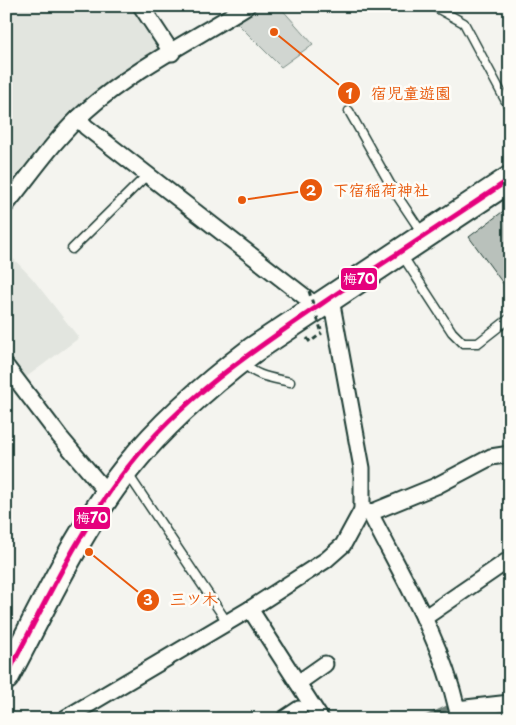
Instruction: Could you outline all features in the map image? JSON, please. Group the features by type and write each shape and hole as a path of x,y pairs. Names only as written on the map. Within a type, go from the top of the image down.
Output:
{"main road":[{"path":"6,677 86,527 126,470 179,411 241,359 320,307 423,235 510,179"}],"street":[{"path":"141,6 172,53"},
{"path":"6,205 78,118 119,85 247,6"},
{"path":"78,118 86,127 320,307 362,468 366,512 424,618 451,683 456,714 510,703"},
{"path":"6,366 60,437 108,494"},
{"path":"64,719 84,714 326,560 343,545 366,512 436,486 491,457 510,454"},
{"path":"424,618 510,559"},
{"path":"250,609 321,719"},
{"path":"298,683 325,664"},
{"path":"284,719 299,710"}],"lane":[{"path":"433,6 464,23 510,109"},
{"path":"349,111 394,191 423,235"},
{"path":"72,249 148,174"},
{"path":"400,251 452,332 463,343 478,343 510,318"},
{"path":"241,359 250,370 259,375 290,382"},
{"path":"126,470 227,622"}],"shaded area":[{"path":"6,6 130,6 159,50 115,82 6,194"},
{"path":"258,6 279,6 313,44 281,67 234,20"},
{"path":"6,251 32,278 79,338 25,378 6,355"}],"building":[{"path":"510,206 510,293 469,237"}],"waterway":[{"path":"424,719 448,708"}],"transit line":[{"name":"梅70","path":"6,677 62,569 93,517 128,467 174,417 225,373 280,332 510,179"}],"place":[{"name":"宿児童遊園","path":"274,32"},
{"name":"下宿稲荷神社","path":"242,200"},
{"name":"三ツ木","path":"89,552"}]}
